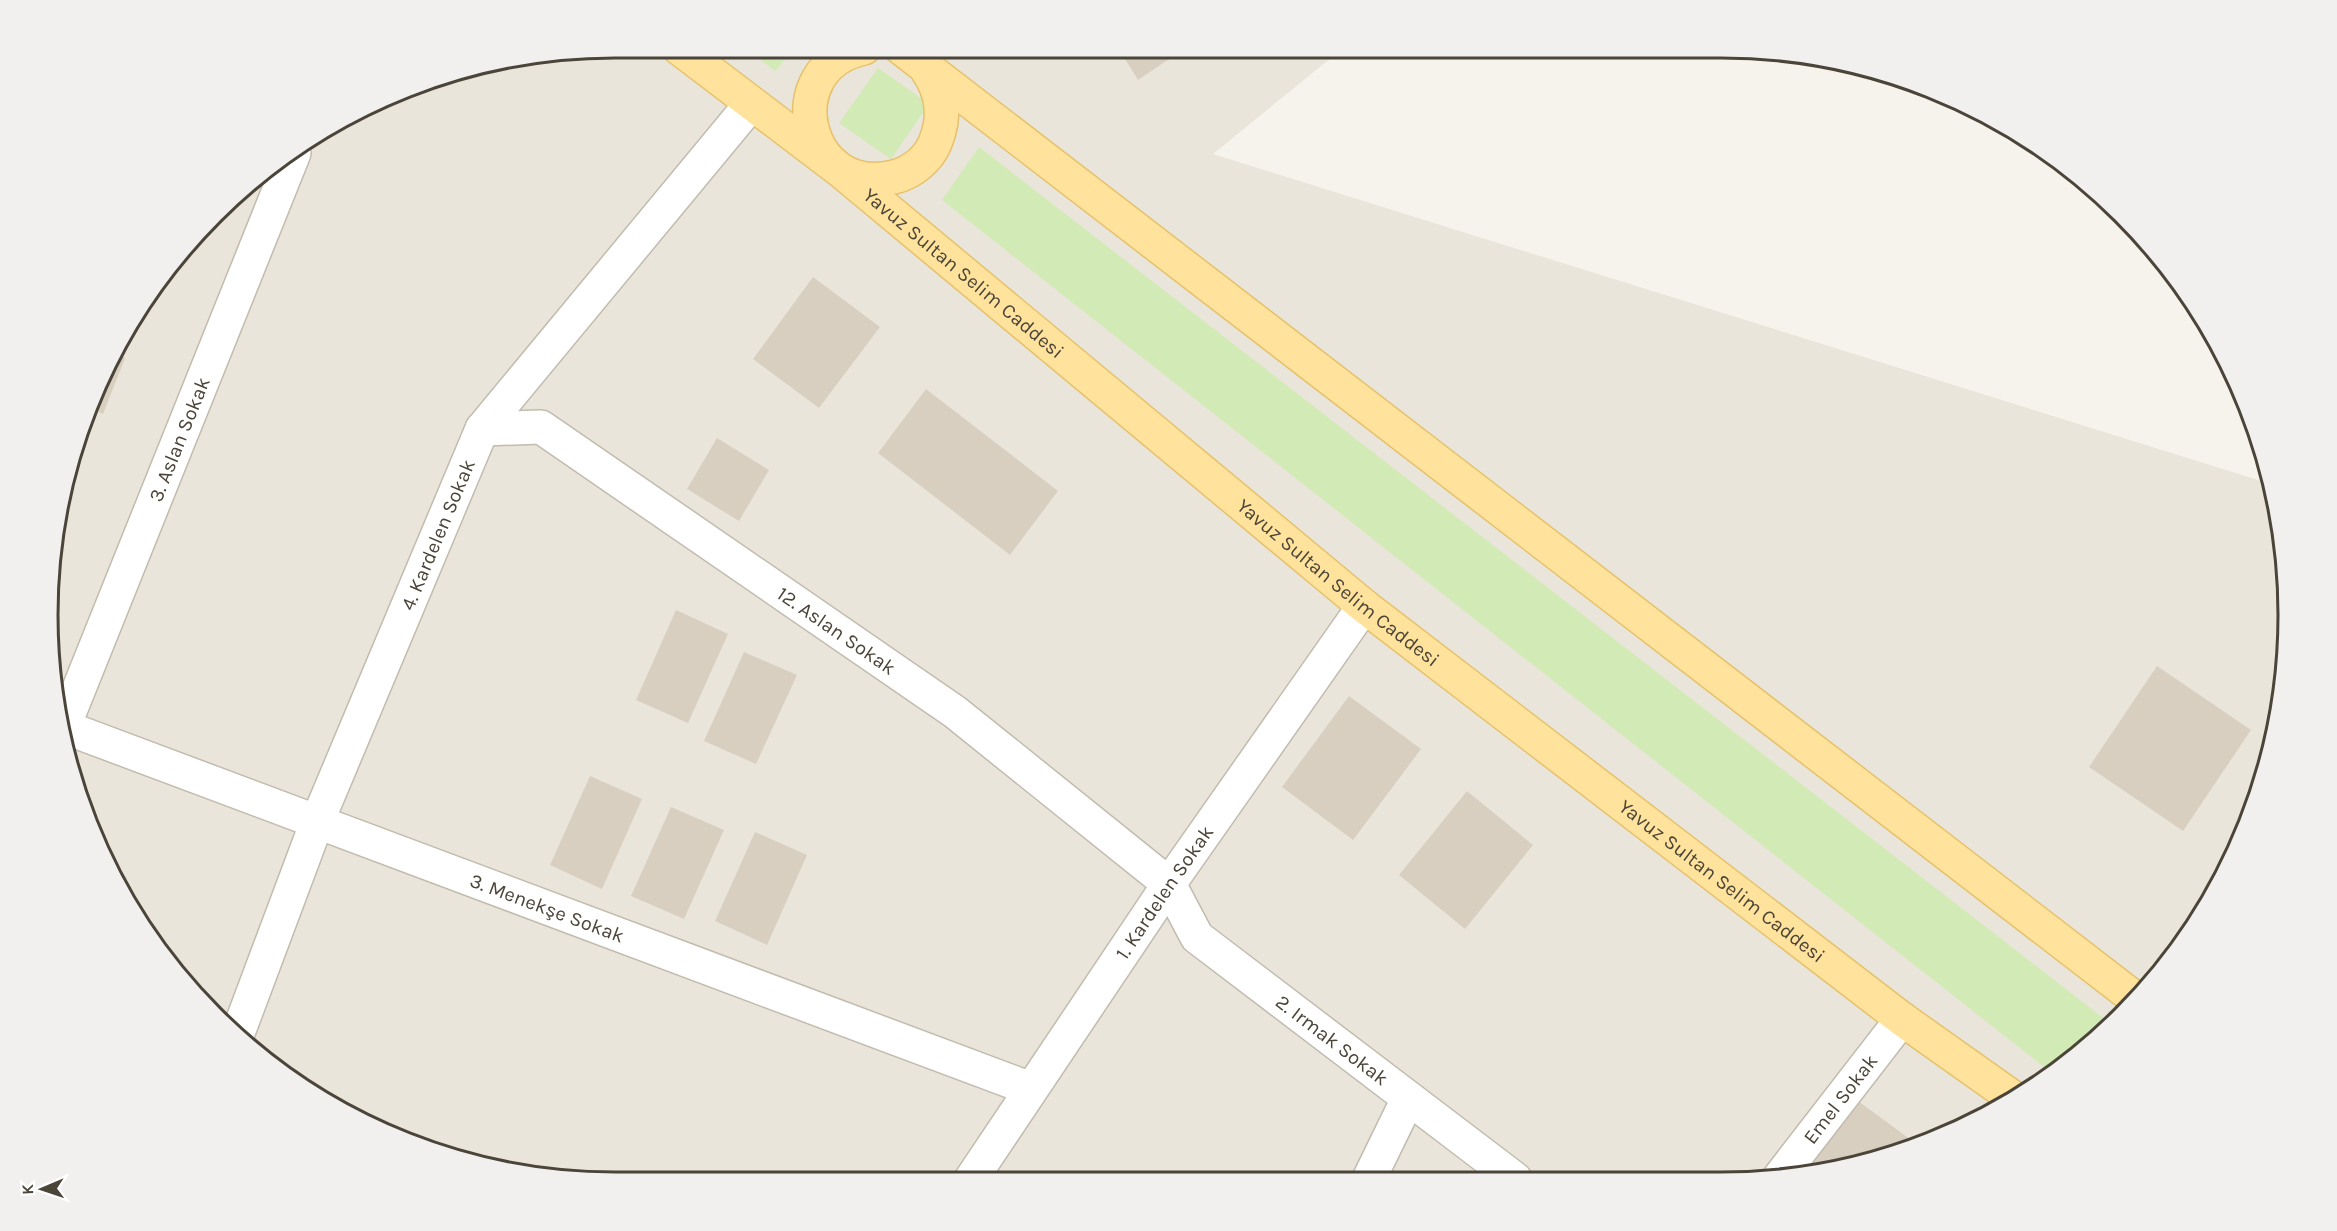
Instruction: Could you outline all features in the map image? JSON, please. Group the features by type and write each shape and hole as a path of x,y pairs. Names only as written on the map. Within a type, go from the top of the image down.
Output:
{"main road":[{"name":"Yavuz Sultan Selim Caddesi","path":"692,58 841,171 1364,606 1902,1019 2006,1094"},
{"path":"840,58 819,78 811,98 809,119 814,139 825,158 841,171 861,179 881,180 901,176 920,165 933,149 941,130 943,109 938,89 928,71 914,58"},
{"path":"916,58 2129,994"}],"street":[{"name":"4. Kardelen Sokak","path":"240,1026 317,822 482,429 751,104"},
{"name":"3. Aslan Sokak","path":"68,717 290,164"},
{"name":"12. Aslan Sokak","path":"482,429 541,427 956,712 1169,884"},
{"name":"1. Kardelen Sokak","path":"976,1172 1169,884 1364,606"},
{"name":"3. Menekşe Sokak","path":"70,729 1031,1089"},
{"name":"2. Irmak Sokak","path":"1169,884 1197,937 1506,1172"},
{"name":"Emel Sokak","path":"1786,1169 1902,1019"},
{"path":"1373,1172 1408,1099"}],"shaded area":[{"path":"616,58 1331,58 1213,154 2262,481 2274,543 2278,616 2274,688 2260,760 2236,829 2204,894 2185,925 2140,983 2089,1034 2061,1057 2000,1098 1935,1130 1901,1143 1866,1154 1794,1168 1722,1172 616,1172 543,1168 471,1154 402,1130 369,1115 306,1079 276,1057 222,1009 174,955 152,925 116,862 88,795 77,760 63,688 60,652 58,616 63,543 77,471 88,436 116,369 133,337 152,306 197,248 248,197 276,174 337,133 402,101 471,77 543,63"}],"green space":[{"path":"758,58 786,58 775,71"},
{"path":"878,68 929,104 891,159 839,123"},
{"path":"979,147 2105,1019 2046,1068 942,200"}],"building":[{"path":"1125,58 1171,58 1138,80"},
{"path":"813,277 880,327 819,408 753,359"},
{"path":"123,357 125,358 103,414 97,411"},
{"path":"926,389 1058,491 1010,555 878,453"},
{"path":"717,438 769,470 739,521 687,489"},
{"path":"676,610 728,634 688,723 636,700"},
{"path":"744,652 797,675 756,764 704,741"},
{"path":"2157,666 2251,730 2183,831 2089,767"},
{"path":"1349,696 1421,749 1353,840 1282,787"},
{"path":"590,776 642,799 602,889 550,865"},
{"path":"1467,791 1533,845 1465,929 1399,875"},
{"path":"671,807 724,830 684,919 631,896"},
{"path":"755,832 807,855 767,945 715,921"},
{"path":"1858,1101 1910,1139 1866,1154 1811,1165"}]}
